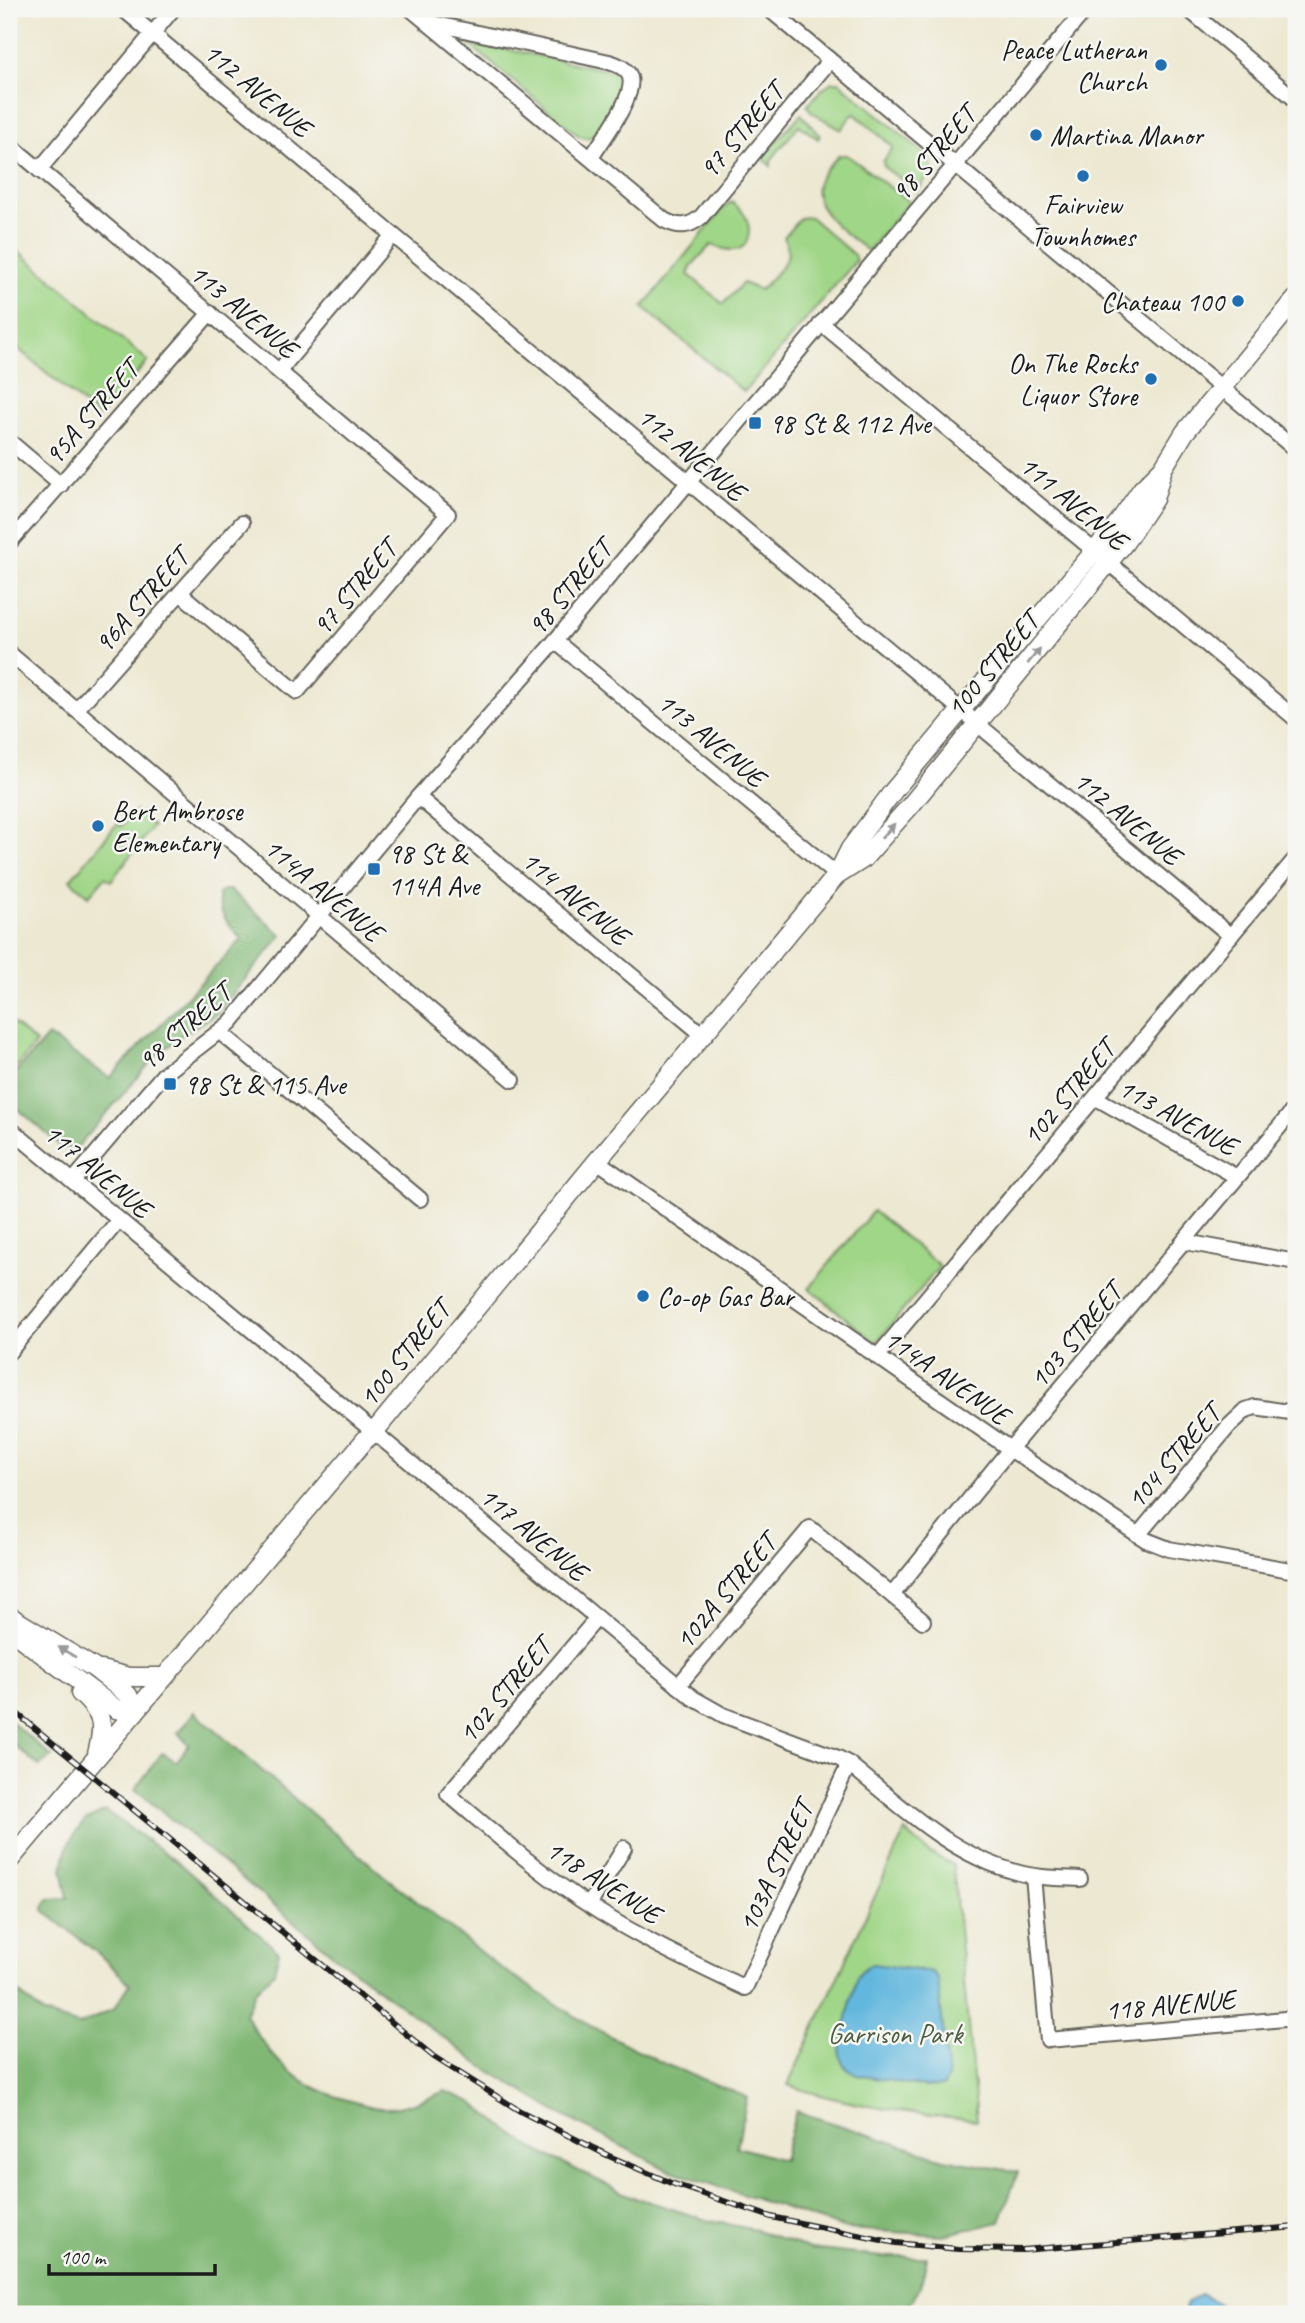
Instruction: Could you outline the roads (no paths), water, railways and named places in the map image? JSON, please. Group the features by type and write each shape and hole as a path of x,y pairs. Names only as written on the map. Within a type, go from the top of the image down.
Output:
{"main road":[{"name":"100 STREET","path":"837,875 863,859 978,724 1101,557 1119,522 1142,489 1163,468 1185,432 1296,299"},
{"name":"100 STREET","path":"9,1861 374,1432 837,875 850,849 894,790 1101,557"},
{"path":"9,1616 94,1668 128,1695 135,1712"},
{"path":"15,1633 117,1709 135,1712"},
{"path":"15,1633 94,1707 101,1717 102,1733 96,1757"},
{"path":"94,1668 129,1677 163,1677"}],"street":[{"name":"112 AVENUE","path":"123,9 1231,936"},
{"path":"39,170 173,9"},
{"path":"411,9 591,158 629,96 632,82 628,72 609,62 427,22"},
{"path":"768,9 1296,450"},
{"name":"98 STREET","path":"74,1181 163,1075 200,1044 220,1032 689,483 1086,9"},
{"path":"1188,9 1296,100"},
{"name":"97 STREET","path":"591,158 664,220 685,226 702,217 830,60"},
{"name":"113 AVENUE","path":"9,144 448,513"},
{"path":"279,371 393,234"},
{"name":"95A STREET","path":"9,544 210,313"},
{"name":"111 AVENUE","path":"821,323 1296,719"},
{"path":"9,441 61,485"},
{"name":"97 STREET","path":"180,593 298,692 448,513"},
{"name":"96A STREET","path":"76,710 242,523"},
{"name":"113 AVENUE","path":"555,641 837,875"},
{"name":"114A AVENUE","path":"10,657 513,1080"},
{"name":"114 AVENUE","path":"418,797 703,1035"},
{"name":"102 STREET","path":"877,1357 1296,858"},
{"path":"220,1032 420,1199"},
{"name":"113 AVENUE","path":"1096,1098 1237,1177"},
{"name":"103 STREET","path":"892,1595 1010,1449 1296,1107"},
{"name":"117 AVENUE","path":"9,1128 705,1706 849,1764 944,1839 990,1863 1033,1876 1080,1879"},
{"name":"114A AVENUE","path":"597,1161 1138,1535 1169,1549 1296,1570"},
{"path":"9,1352 119,1220"},
{"path":"1185,1242 1296,1262"},
{"name":"104 STREET","path":"1138,1535 1228,1427 1246,1410 1255,1408 1296,1413"},
{"name":"102A STREET","path":"678,1686 810,1528 892,1595"},
{"path":"892,1595 923,1621"},
{"name":"102 STREET","path":"448,1794 597,1618"},
{"name":"103A STREET","path":"745,1988 849,1764"},
{"name":"118 AVENUE","path":"448,1794 542,1872 589,1905 668,1951 745,1988"},
{"path":"589,1905 624,1847"},
{"name":"118 AVENUE","path":"1033,1876 1048,2040 1296,2018"}],"water":[{"path":"872,1964 932,1972 938,1979 948,2078 944,2086 926,2087 857,2075 844,2065 840,2050 854,1989 860,1972"},
{"path":"1200,2294 1232,2314 1184,2313 1187,2303"}],"railway":[{"path":"9,1707 434,2057 520,2111 609,2156 671,2183 771,2217 896,2243 958,2249 1023,2250 1296,2227"}],"place":[{"name":"Peace Lutheran Church","path":"1161,65"},
{"name":"Martina Manor","path":"1036,135"},
{"name":"Fairview Townhomes","path":"1083,176"},
{"name":"Chateau 100","path":"1238,301"},
{"name":"On The Rocks Liquor Store","path":"1151,379"},
{"name":"98 St & 112 Ave","path":"755,423"},
{"name":"Bert Ambrose Elementary","path":"98,826"},
{"name":"98 St & 114A Ave","path":"374,869"},
{"name":"98 St & 115 Ave","path":"170,1084"},
{"name":"Co-op Gas Bar","path":"643,1296"}],"park label":[{"name":"Garrison Park","path":"895,2033"}]}
